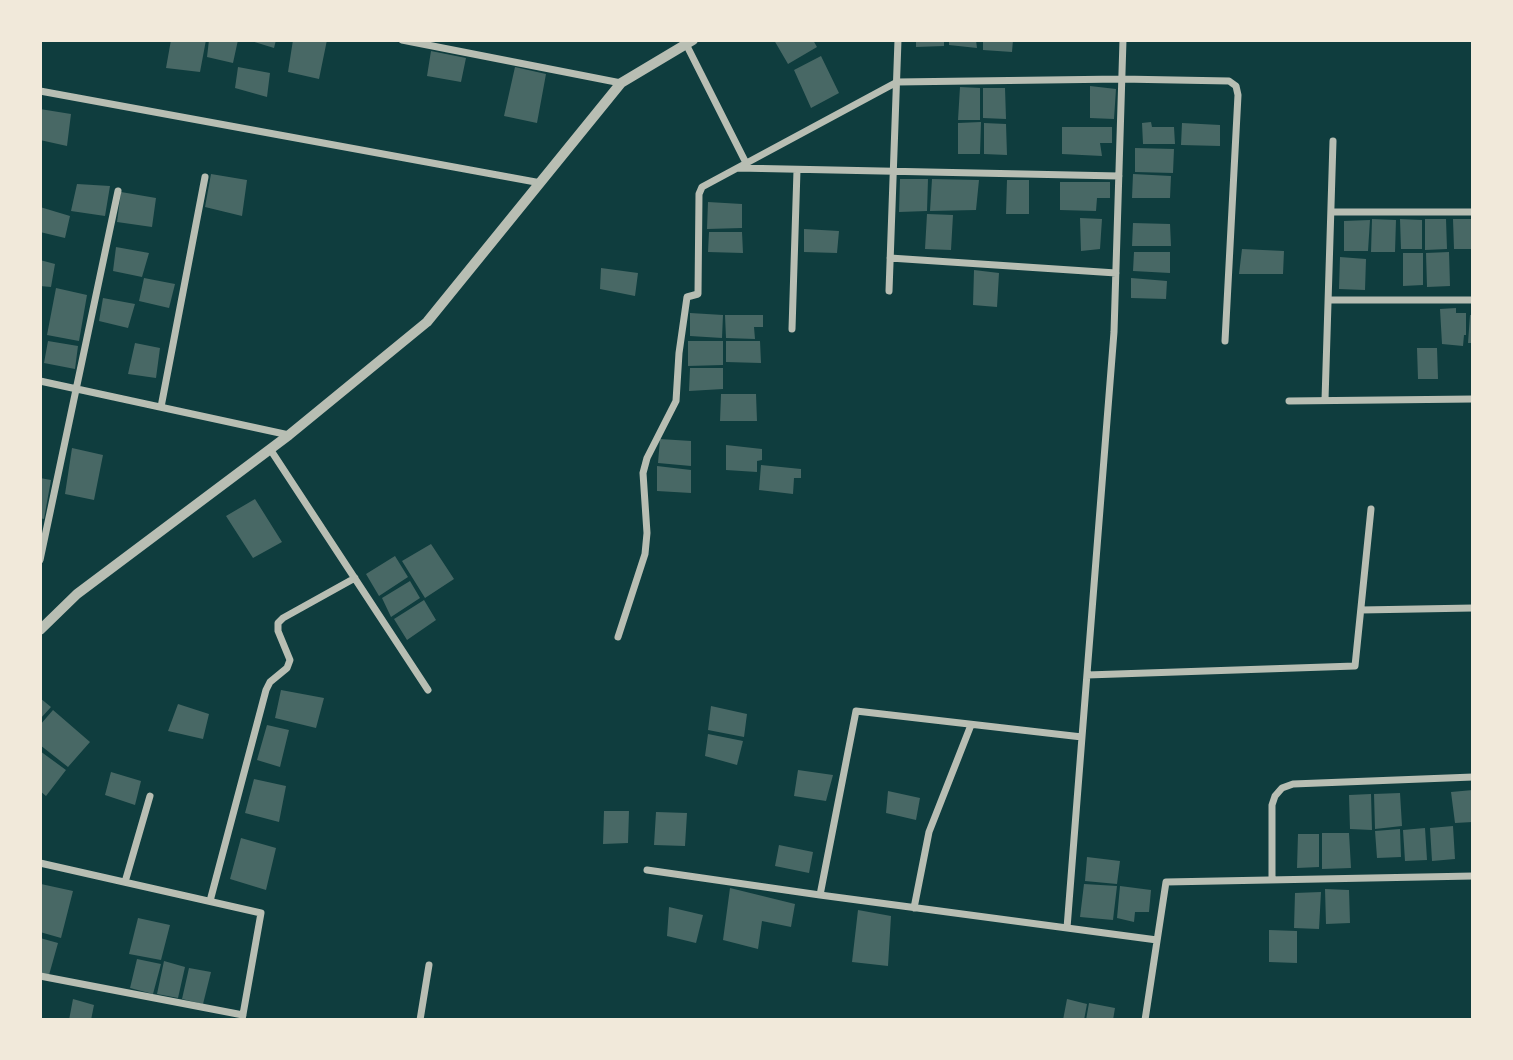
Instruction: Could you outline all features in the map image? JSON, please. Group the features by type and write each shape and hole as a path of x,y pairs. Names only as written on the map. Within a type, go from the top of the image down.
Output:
{"street":[{"path":"402,40 621,83"},
{"path":"889,290 898,40"},
{"path":"1067,928 1114,332 1123,40"},
{"path":"40,631 77,594 289,435 427,322 621,83 689,42 746,163"},
{"path":"618,637 645,554 647,533 643,473 647,458 676,401 687,297 698,294 699,194 702,187 897,82 1122,79 1229,81 1236,86 1238,95 1224,341"},
{"path":"40,91 541,183"},
{"path":"1325,400 1333,141"},
{"path":"738,168 1119,176"},
{"path":"792,329 797,170"},
{"path":"161,407 205,177"},
{"path":"40,560 118,191"},
{"path":"1331,212 1473,212"},
{"path":"890,258 1116,272"},
{"path":"1330,299 1473,300"},
{"path":"40,381 289,435"},
{"path":"1289,401 1473,399"},
{"path":"270,449 428,690"},
{"path":"1087,674 1355,666 1371,509"},
{"path":"210,901 265,690 270,682 287,668 290,660 278,631 278,623 355,578"},
{"path":"1361,610 1473,608"},
{"path":"820,895 856,711 1082,737"},
{"path":"914,908 929,832 971,725"},
{"path":"1272,880 1272,805 1282,788 1293,784 1473,778"},
{"path":"125,882 150,796"},
{"path":"40,863 261,913 243,1018 40,976"},
{"path":"647,870 1157,940"},
{"path":"1145,1020 1166,882 1473,876"},
{"path":"420,1020 429,965"}],"building":[{"path":"171,40 206,40 200,72 166,68"},
{"path":"209,40 238,40 233,63 207,57"},
{"path":"248,40 276,40 274,48"},
{"path":"293,40 327,40 319,79 288,72"},
{"path":"774,40 813,40 817,47 788,64"},
{"path":"916,40 944,40 944,46 916,47"},
{"path":"949,40 976,40 977,48 949,45"},
{"path":"983,40 1013,40 1012,52 983,50"},
{"path":"431,51 466,58 461,82 427,76"},
{"path":"821,56 839,93 811,108 794,70"},
{"path":"238,67 270,73 267,97 235,88"},
{"path":"515,67 546,74 537,123 504,116"},
{"path":"1090,86 1116,89 1114,119 1090,118"},
{"path":"960,87 980,88 980,120 958,120"},
{"path":"983,88 1005,88 1006,119 983,118"},
{"path":"40,109 71,114 67,146 40,140"},
{"path":"981,122 980,154 958,154 958,123"},
{"path":"1151,122 1152,127 1174,127 1175,144 1143,144 1142,123"},
{"path":"984,123 1006,124 1007,155 984,154"},
{"path":"1182,123 1220,125 1220,146 1181,145"},
{"path":"1062,127 1112,127 1112,143 1100,143 1102,156 1062,154"},
{"path":"1135,148 1174,149 1173,173 1135,172"},
{"path":"211,174 247,180 242,216 205,207"},
{"path":"1133,174 1171,176 1170,198 1132,198"},
{"path":"900,179 928,179 927,211 899,212"},
{"path":"932,179 979,180 976,210 930,211"},
{"path":"1007,180 1029,180 1029,214 1006,214"},
{"path":"1060,182 1110,182 1110,198 1097,198 1096,211 1060,210"},
{"path":"77,184 110,186 105,216 71,211"},
{"path":"121,192 156,198 152,227 117,222"},
{"path":"708,202 742,204 742,228 707,229"},
{"path":"40,207 70,216 65,238 40,232"},
{"path":"927,214 953,215 951,250 925,249"},
{"path":"1080,218 1102,219 1100,249 1081,251"},
{"path":"1372,219 1396,220 1395,252 1371,252"},
{"path":"1400,219 1422,220 1422,249 1401,249"},
{"path":"1425,219 1446,219 1447,249 1425,250"},
{"path":"1453,219 1473,219 1473,249 1454,249"},
{"path":"1370,220 1368,251 1344,251 1344,221"},
{"path":"1133,223 1170,224 1171,246 1132,246"},
{"path":"804,229 839,231 837,253 804,252"},
{"path":"709,232 742,232 743,253 708,252"},
{"path":"116,247 149,253 142,277 113,271"},
{"path":"1242,249 1284,251 1283,274 1239,274"},
{"path":"1134,252 1170,252 1170,273 1133,271"},
{"path":"1449,252 1450,286 1427,287 1426,253"},
{"path":"1403,253 1423,253 1423,285 1403,286"},
{"path":"1340,257 1366,259 1365,290 1339,289"},
{"path":"40,260 55,264 51,287 40,286"},
{"path":"601,268 638,273 635,296 600,289"},
{"path":"974,270 999,273 997,307 973,305"},
{"path":"144,278 175,284 169,308 139,301"},
{"path":"1131,278 1167,281 1166,299 1131,298"},
{"path":"56,288 87,295 79,341 47,335"},
{"path":"103,298 135,304 128,328 99,321"},
{"path":"1456,308 1456,313 1466,313 1463,346 1442,344 1440,309"},
{"path":"690,313 723,315 722,338 690,336"},
{"path":"725,315 763,315 763,327 754,327 755,339 726,338"},
{"path":"1470,315 1473,315 1473,343 1468,343"},
{"path":"48,341 78,346 75,369 44,363"},
{"path":"688,341 723,341 723,365 688,366"},
{"path":"726,341 760,341 761,363 726,362"},
{"path":"135,343 160,348 156,378 128,374"},
{"path":"1417,348 1437,348 1438,379 1418,379"},
{"path":"690,368 723,368 723,389 689,391"},
{"path":"721,394 756,394 757,421 720,421"},
{"path":"660,439 691,441 691,466 658,463"},
{"path":"726,445 762,449 762,460 757,461 757,472 726,470"},
{"path":"72,448 103,455 94,500 65,494"},
{"path":"761,465 801,469 801,478 794,478 793,494 759,490"},
{"path":"657,466 691,470 691,493 657,491"},
{"path":"40,478 51,480 44,519 40,518"},
{"path":"255,499 282,542 253,558 226,516"},
{"path":"431,544 454,579 425,598 402,561"},
{"path":"395,556 408,577 379,596 366,574"},
{"path":"410,581 420,598 391,617 382,598"},
{"path":"424,600 436,620 407,640 394,619"},
{"path":"281,690 324,698 316,728 275,718"},
{"path":"40,698 51,707 40,719"},
{"path":"178,704 209,714 203,739 168,731"},
{"path":"711,706 747,714 744,737 708,730"},
{"path":"53,710 90,742 68,767 40,745 40,725"},
{"path":"267,725 289,730 280,767 257,760"},
{"path":"708,734 743,741 737,765 705,756"},
{"path":"40,751 66,770 46,796 40,791"},
{"path":"798,770 833,775 826,801 794,796"},
{"path":"111,772 141,781 135,805 105,795"},
{"path":"254,779 286,786 279,822 245,813"},
{"path":"1473,790 1473,822 1455,823 1451,792"},
{"path":"888,791 920,798 916,820 886,813"},
{"path":"1400,793 1402,826 1375,829 1374,794"},
{"path":"1371,794 1372,830 1350,829 1349,795"},
{"path":"604,811 629,811 628,843 603,844"},
{"path":"656,812 687,813 685,846 654,845"},
{"path":"1453,826 1455,859 1432,861 1430,828"},
{"path":"1425,828 1427,860 1405,861 1403,830"},
{"path":"1400,829 1401,857 1377,858 1375,831"},
{"path":"1322,833 1349,833 1351,868 1322,869"},
{"path":"1298,834 1319,834 1319,867 1297,868"},
{"path":"241,838 276,848 266,890 230,879"},
{"path":"779,845 813,852 809,873 775,866"},
{"path":"1087,857 1120,861 1117,884 1085,881"},
{"path":"41,884 73,891 61,938 40,932"},
{"path":"1084,884 1117,886 1113,920 1080,917"},
{"path":"1120,886 1151,890 1149,912 1135,912 1134,922 1117,918"},
{"path":"730,888 795,904 791,927 762,921 758,949 723,940"},
{"path":"1325,889 1349,890 1350,923 1326,924"},
{"path":"1321,892 1319,929 1294,928 1295,893"},
{"path":"669,907 703,915 696,943 667,936"},
{"path":"858,910 891,916 888,966 852,962"},
{"path":"138,918 170,925 161,960 129,954"},
{"path":"1269,930 1297,931 1297,963 1269,962"},
{"path":"40,938 58,943 49,975 40,973"},
{"path":"137,959 161,964 153,994 130,988"},
{"path":"164,961 185,967 178,998 157,994"},
{"path":"189,968 211,972 203,1004 182,999"},
{"path":"73,999 94,1005 91,1020 69,1020"},
{"path":"1067,999 1087,1004 1084,1020 1063,1020"},
{"path":"1089,1003 1115,1008 1113,1020 1086,1020"}]}
